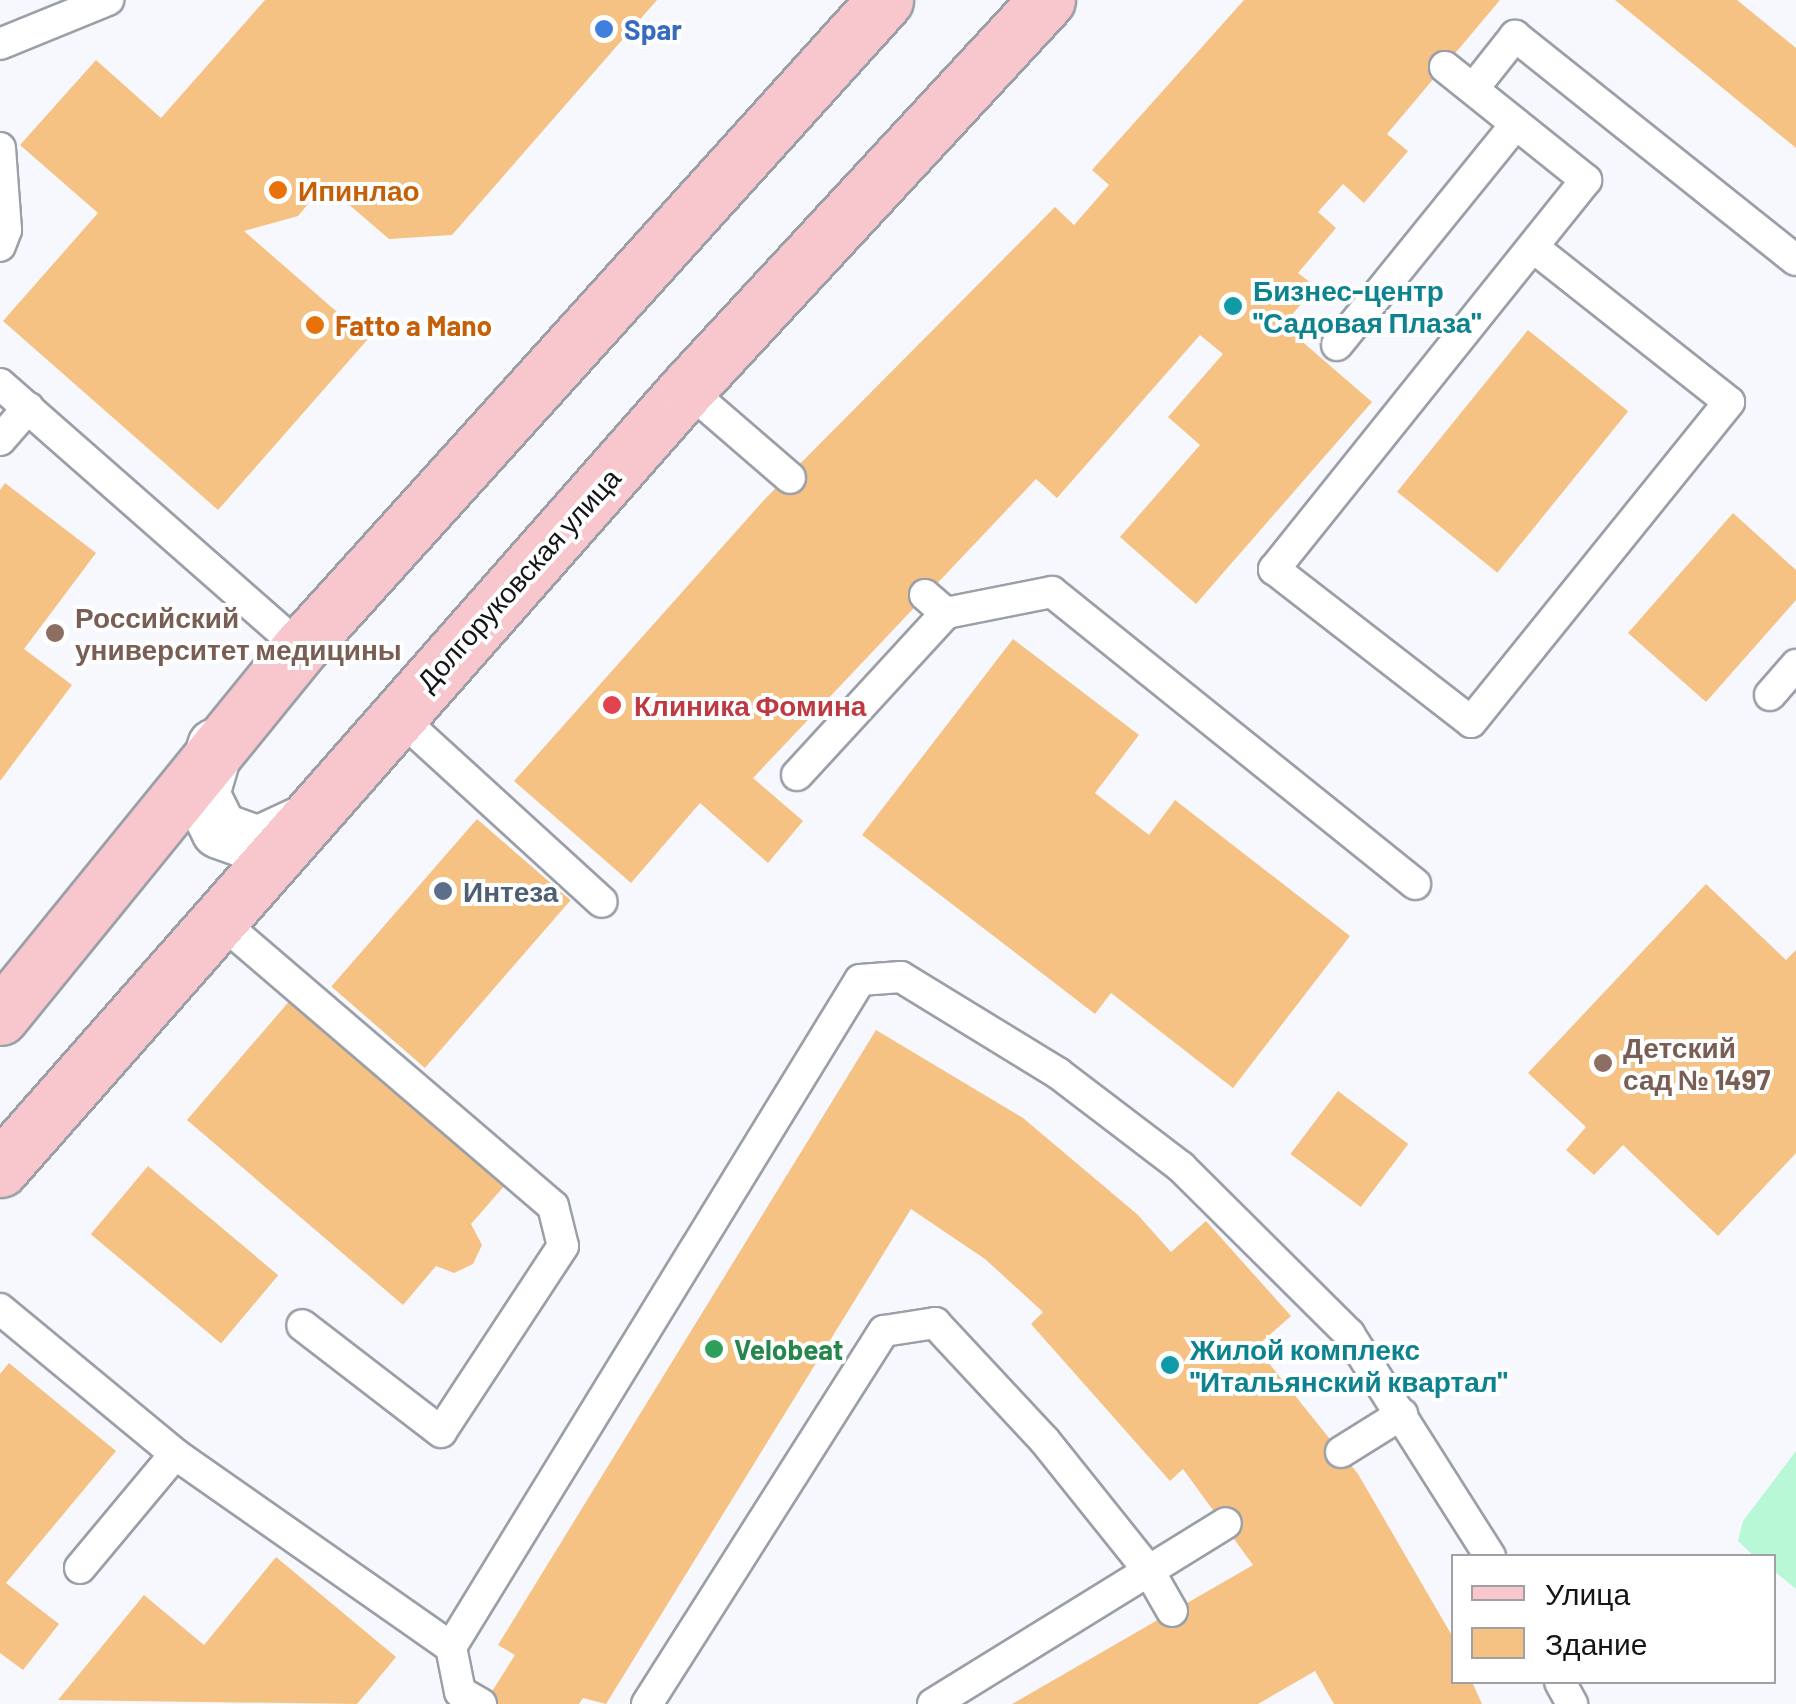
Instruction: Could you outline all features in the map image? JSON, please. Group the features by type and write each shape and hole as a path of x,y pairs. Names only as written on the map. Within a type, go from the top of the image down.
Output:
{"main road":[{"name":"Долгоруковская улица","path":"0,1169 687,388 1047,0"},
{"path":"0,1016 215,746 300,648 883,1"}],"street":[{"path":"215,746 202,794 219,830 258,844 303,823"}],"lane":[{"path":"0,44 108,0"},
{"path":"1473,89 1515,36 1796,260"},
{"path":"1445,67 1586,180 1274,569 1471,722 1729,402 1534,248"},
{"path":"1337,344 1516,124"},
{"path":"0,148 6,230 0,246"},
{"path":"0,384 300,648"},
{"path":"687,388 790,478"},
{"path":"0,440 28,408"},
{"path":"797,775 935,604 1052,592 1415,884"},
{"path":"1770,695 1796,665"},
{"path":"397,715 602,902"},
{"path":"218,919 553,1206 563,1246 441,1432 302,1325"},
{"path":"481,1704 460,1692 452,1646 860,980 902,977 1059,1074 1181,1167 1349,1334 1489,1554"},
{"path":"0,1308 175,1454 452,1646"},
{"path":"646,1704 884,1331 934,1323 1045,1441 1149,1571 1172,1612"},
{"path":"1342,1452 1402,1414"},
{"path":"80,1568 175,1454"},
{"path":"933,1704 1226,1523"}],"green space":[{"path":"1796,1451 1796,1589 1776,1573 1776,1554 1752,1554 1738,1541 1743,1521"}],"building":[{"path":"265,0 657,0 452,235 389,239 325,184 298,216 244,231 368,339 218,510 3,321 98,213 20,145 96,60 161,118"},
{"path":"1244,0 1500,0 1387,134 1408,151 1364,203 1343,184 1318,212 1336,228 1298,273 1316,287 1283,325 1372,402 1196,604 1120,537 1200,445 1168,417 1223,354 1200,335 1057,498 1036,479 753,778 803,821 768,863 700,803 631,883 514,781 764,500 1055,207 1074,225 1109,185 1092,170"},
{"path":"1615,0 1737,0 1796,48 1796,148"},
{"path":"1528,330 1628,411 1497,573 1397,492"},
{"name":"Российский университет медицины","path":"5,483 96,553 24,649 72,685 0,781 0,490"},
{"path":"1733,513 1796,570 1796,600 1706,702 1628,633"},
{"path":"1013,639 1139,735 1095,793 1149,835 1175,800 1350,936 1233,1088 1111,993 1095,1014 862,835"},
{"path":"477,819 571,900 425,1068 331,987"},
{"path":"1706,884 1786,960 1796,950 1796,1153 1718,1236 1623,1145 1594,1175 1566,1150 1586,1127 1528,1073"},
{"path":"292,998 506,1184 471,1224 482,1245 473,1264 454,1273 436,1266 403,1305 187,1120"},
{"name":"Жилой комплекс \"Итальянский квартал\"","path":"876,1030 1023,1118 1138,1215 1171,1252 1206,1221 1291,1316 1256,1347 1358,1474 1451,1634 1451,1684 1473,1684 1482,1704 1334,1704 1315,1671 1258,1704 1012,1704 1253,1565 1183,1469 1170,1481 1031,1324 1043,1312 985,1259 911,1209 606,1704 583,1698 579,1704 484,1704 515,1655 498,1645"},
{"path":"1338,1091 1408,1144 1361,1207 1290,1154"},
{"path":"148,1166 278,1275 221,1343 91,1234"},
{"path":"9,1363 116,1451 6,1583 59,1624 23,1670 0,1653 0,1374"},
{"path":"276,1557 396,1657 357,1704 58,1700 144,1595 204,1645"}],"place":[{"name":"Spar","path":"604,29"},
{"name":"Ипинлао","path":"278,190"},
{"name":"Бизнес-центр \"Садовая Плаза\"","path":"1233,306"},
{"name":"Fatto a Mano","path":"315,325"},
{"name":"Российский университет медицины","path":"55,633"},
{"name":"Клиника Фомина","path":"612,705"},
{"name":"Интеза","path":"443,891"},
{"name":"Детский сад № 1497","path":"1603,1063"},
{"name":"Velobeat","path":"714,1349"},
{"name":"Жилой комплекс \"Итальянский квартал\"","path":"1170,1365"}]}
